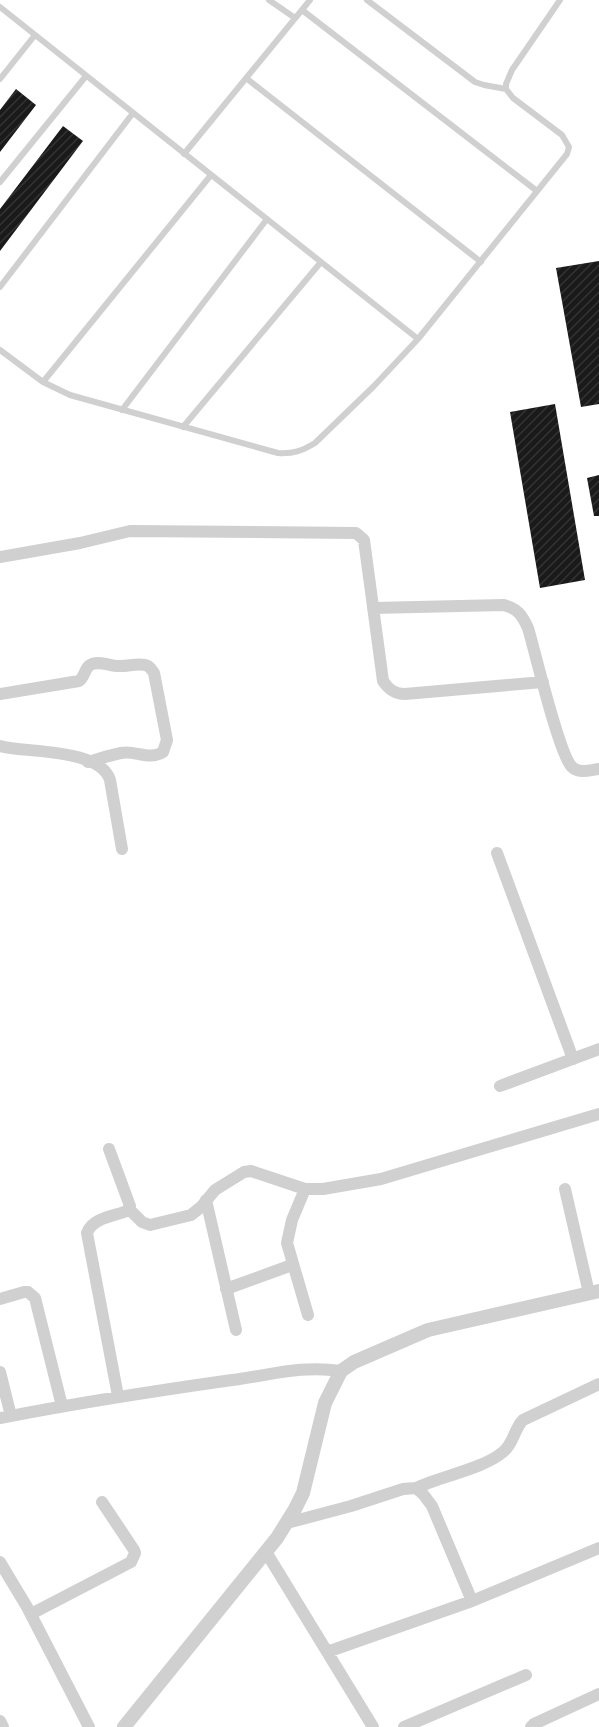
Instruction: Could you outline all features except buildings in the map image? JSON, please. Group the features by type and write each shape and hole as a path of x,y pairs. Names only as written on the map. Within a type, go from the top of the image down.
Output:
{"street":[{"path":"0,557 80,543 130,531 351,531 361,535 364,540 383,681 393,692 405,694 543,682"},
{"path":"373,608 504,605 513,608 521,614 528,628 569,765 581,771 599,769"},
{"path":"0,694 79,681 89,666 93,664 107,663 119,666 141,664 150,668 154,674 166,740 163,752 144,756 120,753 88,762"},
{"path":"0,746 63,753 104,770 109,776 122,849"},
{"path":"497,853 573,1059"},
{"path":"500,1086 599,1049"},
{"path":"109,1149 129,1209 137,1219 150,1225 191,1215 221,1186 244,1172 251,1171 305,1189 323,1189 381,1179 599,1114"},
{"path":"124,1727 287,1523 303,1493 325,1403 341,1371 354,1362 428,1330 594,1292 565,1188"},
{"path":"305,1189 292,1220 287,1243 308,1315"},
{"path":"206,1200 236,1330"},
{"path":"118,1396 87,1233 88,1228 94,1222 129,1209"},
{"path":"226,1289 292,1265"},
{"path":"0,1299 24,1292 28,1292 35,1298 62,1406"},
{"path":"0,1372 5,1417 118,1396 250,1378 298,1368 341,1371"},
{"path":"287,1523 403,1489 416,1488 497,1456 512,1443 524,1420 599,1384"},
{"path":"416,1488 432,1506 472,1600"},
{"path":"31,1614 131,1562 134,1550 102,1502"},
{"path":"327,1652 472,1600 599,1548"},
{"path":"266,1552 374,1727"},
{"path":"0,1563 31,1614 89,1727"},
{"path":"404,1727 526,1676"},
{"path":"531,1727 599,1694"},
{"path":"0,1721 3,1727"}],"lane":[{"path":"269,0 295,18"},
{"path":"184,154 310,0"},
{"path":"367,0 475,82 484,86 506,89"},
{"path":"0,350 43,382 70,395 278,453 293,454 315,442 374,386 418,339 567,154 569,147 562,135 513,98 506,89 507,77 560,0"},
{"path":"0,7 418,339"},
{"path":"302,10 537,191"},
{"path":"0,79 35,35"},
{"path":"0,182 86,76"},
{"path":"246,78 481,262"},
{"path":"0,287 133,114"},
{"path":"43,382 211,175"},
{"path":"122,410 267,219"},
{"path":"183,427 321,262"}]}
